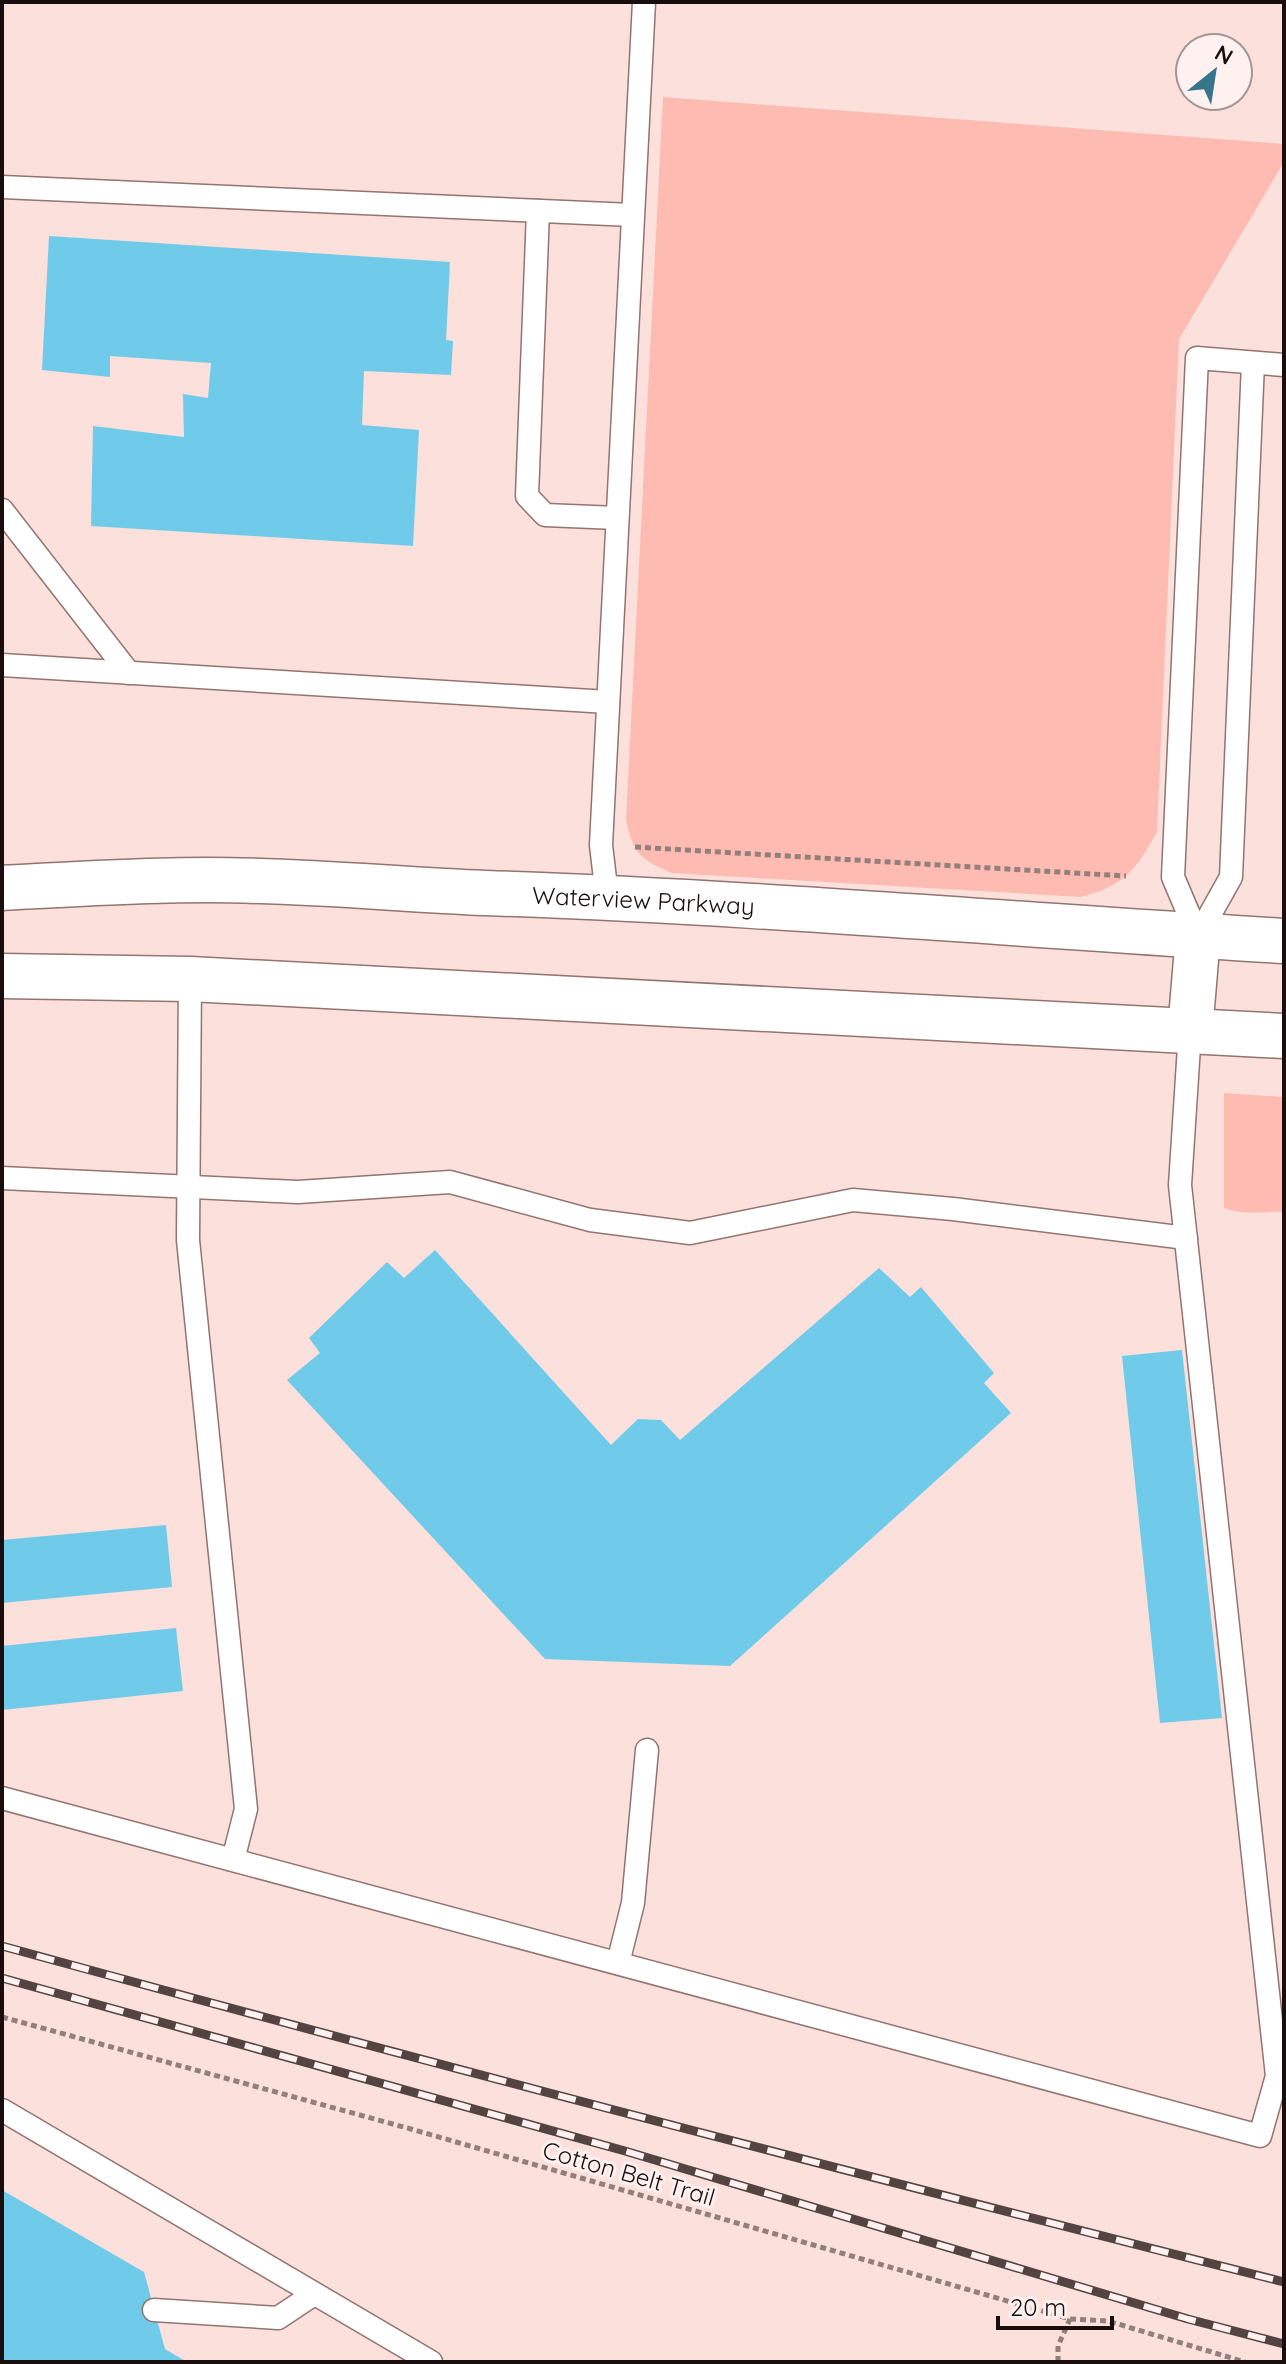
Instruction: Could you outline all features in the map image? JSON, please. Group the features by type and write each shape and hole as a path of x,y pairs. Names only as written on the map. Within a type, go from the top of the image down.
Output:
{"main road":[{"name":"Waterview Parkway","path":"2,888 210,880 607,896 1284,941"},
{"path":"1190,1031 1198,936"},
{"path":"2,976 190,979 1284,1036"}],"lane":[{"path":"607,896 601,845 644,2"},
{"path":"2,187 632,215"},
{"path":"538,211 527,496 545,515 617,518"},
{"path":"1198,936 1173,877 1197,358 1284,365"},
{"path":"1198,936 1231,877 1253,363"},
{"path":"2,510 129,673"},
{"path":"2,665 608,702"},
{"path":"190,979 188,1187 192,1289 246,1809 233,1860"},
{"path":"2,1798 1260,2136 1277,2076 1180,1185 1190,1031"},
{"path":"2,1178 298,1192 450,1182 590,1220 690,1233 853,1200 1186,1238"},
{"path":"618,1963 633,1903 647,1750"},
{"path":"2,2110 431,2362"},
{"path":"154,2310 278,2318 314,2294"}],"path":[{"path":"635,847 1126,876"},
{"name":"Cotton Belt Trail","path":"2,2017 411,2129 1070,2319 1108,2321 1245,2362"},
{"path":"1058,2362 1058,2346 1070,2319"}],"shaded area":[{"path":"663,97 1284,144 1284,162 1179,339 1157,832 1135,866 1108,888 1081,897 672,873 653,864 635,848 626,820"},
{"path":"1224,1093 1284,1097 1284,1212 1247,1213 1224,1208"}],"building":[{"path":"49,236 450,262 446,340 453,341 451,375 364,371 362,425 419,430 413,546 91,526 93,426 184,437 183,394 208,398 211,363 110,356 110,377 42,370"},
{"path":"435,1250 611,1445 638,1419 661,1420 680,1440 879,1268 910,1297 921,1287 994,1373 984,1383 1011,1413 730,1666 545,1659 287,1380 320,1353 309,1338 387,1262 404,1278"},
{"path":"1182,1350 1222,1718 1160,1723 1122,1356"},
{"path":"166,1525 172,1587 2,1603 2,1540"},
{"path":"176,1628 183,1691 2,1710 2,1646"},
{"path":"2,2190 144,2272 165,2349 187,2362 2,2362"}],"railway":[{"path":"2,1946 642,2117 1284,2282"},
{"path":"2,1978 625,2151 1188,2319 1284,2344"}]}
